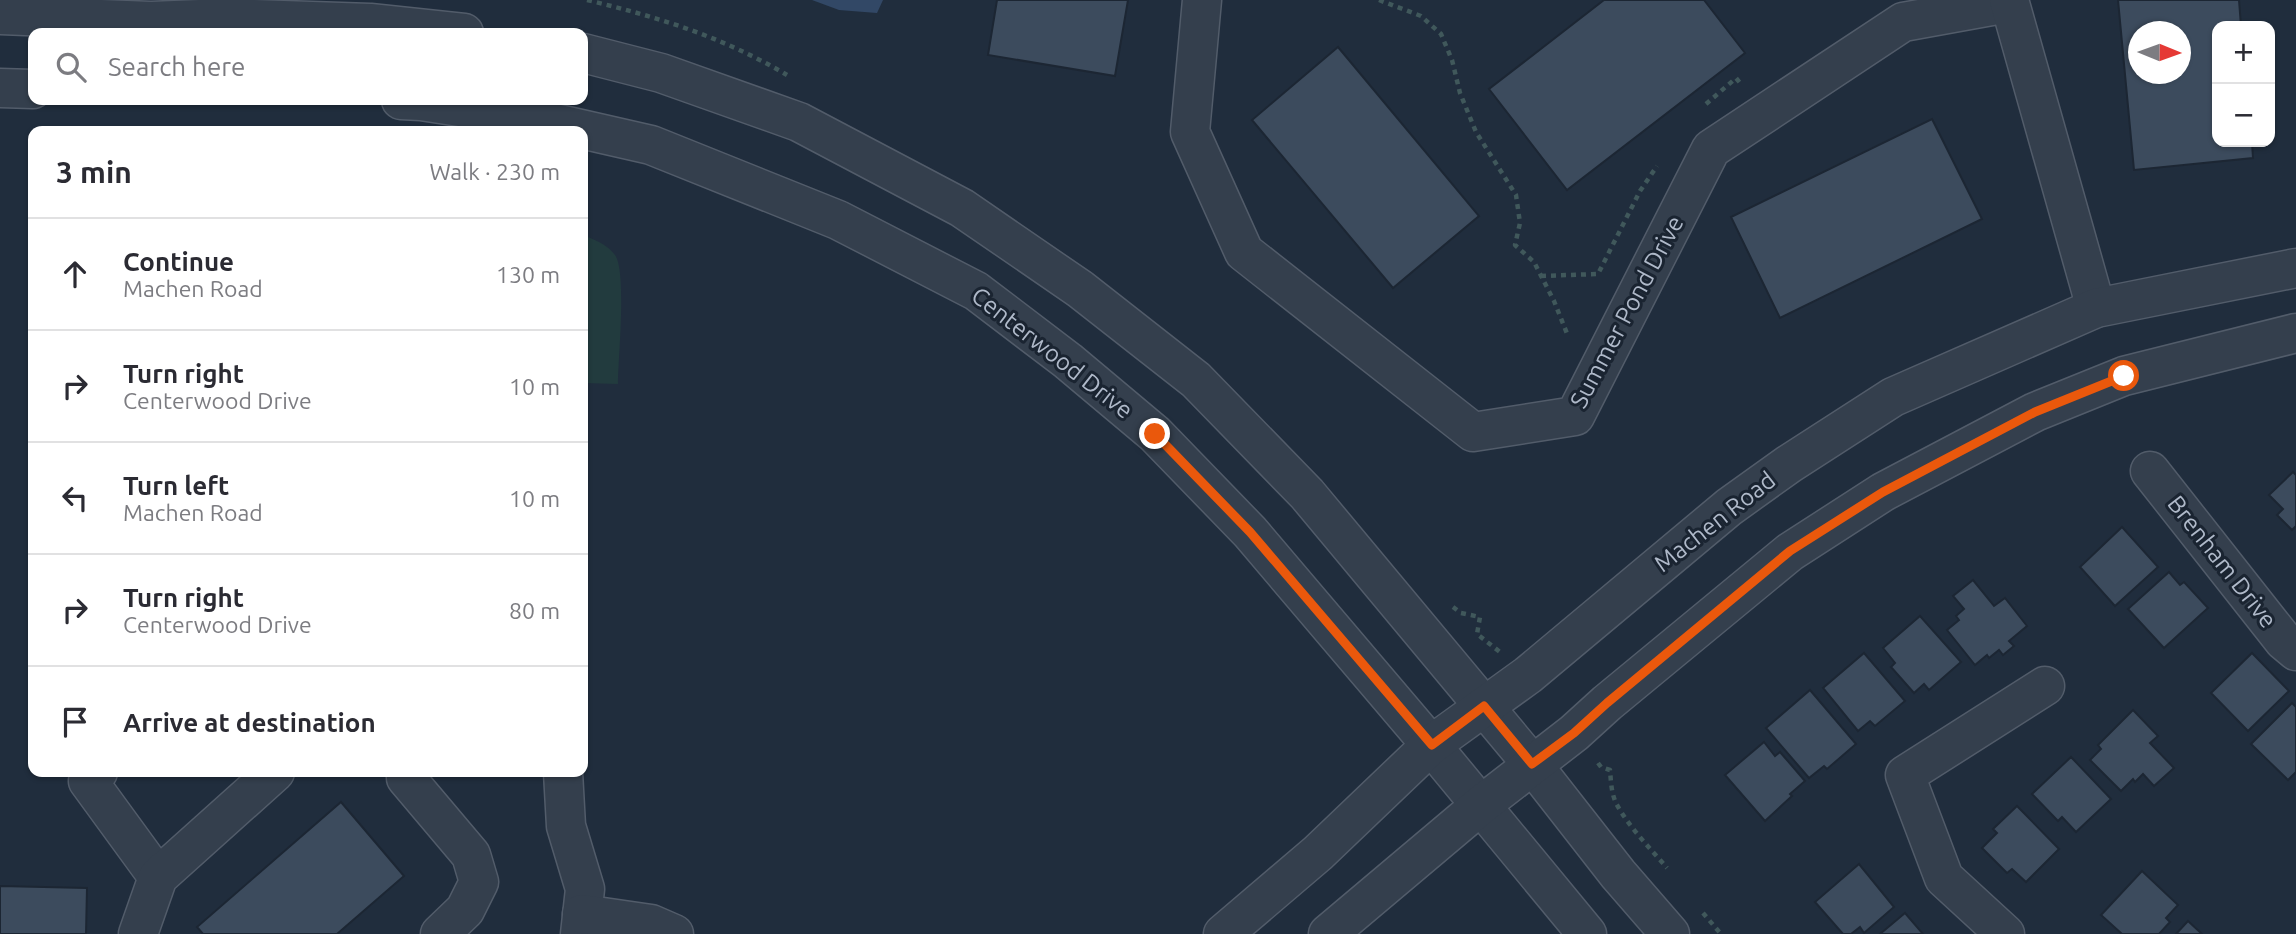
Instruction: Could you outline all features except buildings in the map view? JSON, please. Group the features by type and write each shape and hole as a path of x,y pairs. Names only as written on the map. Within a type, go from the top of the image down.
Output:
{"street":[{"name":"Summer Pond Drive","path":"1202,0 1190,132 1244,251 1473,432 1575,416 1711,149 1903,11 2008,1 2096,308"},
{"path":"0,16 151,21 224,13 417,28"},
{"path":"588,53 661,73 799,122 962,208 1080,289 1196,380 1307,494 1670,934"},
{"path":"0,88 28,89"},
{"name":"Centerwood Drive","path":"447,105 568,126"},
{"name":"Centerwood Drive","path":"588,131 651,145 838,220 976,291 1068,361 1155,434 1250,532 1432,745 1587,934"},
{"name":"Machen Road","path":"1223,934 1318,853 1432,745 1528,675 1729,507 1789,464 1893,397 2096,308 2296,268"},
{"path":"1328,934 1481,805 1574,733 1790,551 1883,492 2035,412 2124,376 2296,333"},
{"name":"Brenham Drive","path":"2150,471 2284,641 2296,651"},
{"path":"2005,934 1944,878 1905,775 2045,686"},
{"path":"92,777 88,781 158,877"},
{"path":"138,934 158,877 269,777"},
{"path":"406,777 471,855 479,882 465,910 440,934"},
{"path":"563,777 566,826 585,889 581,924 651,924 674,934"}],"path":[{"path":"1379,0 1421,16 1441,34 1476,132 1516,195 1520,223 1515,245 1534,262 1568,336"}],"green space":[{"path":"588,237 608,248 619,264 621,297 618,384 588,383"}],"water":[{"path":"812,0 883,0 877,13 839,10"}],"route":[{"path":"1155,434 1250,532 1432,745 1484,706 1532,764 1574,733 1790,551 1883,492 2035,412 2124,376"}]}
